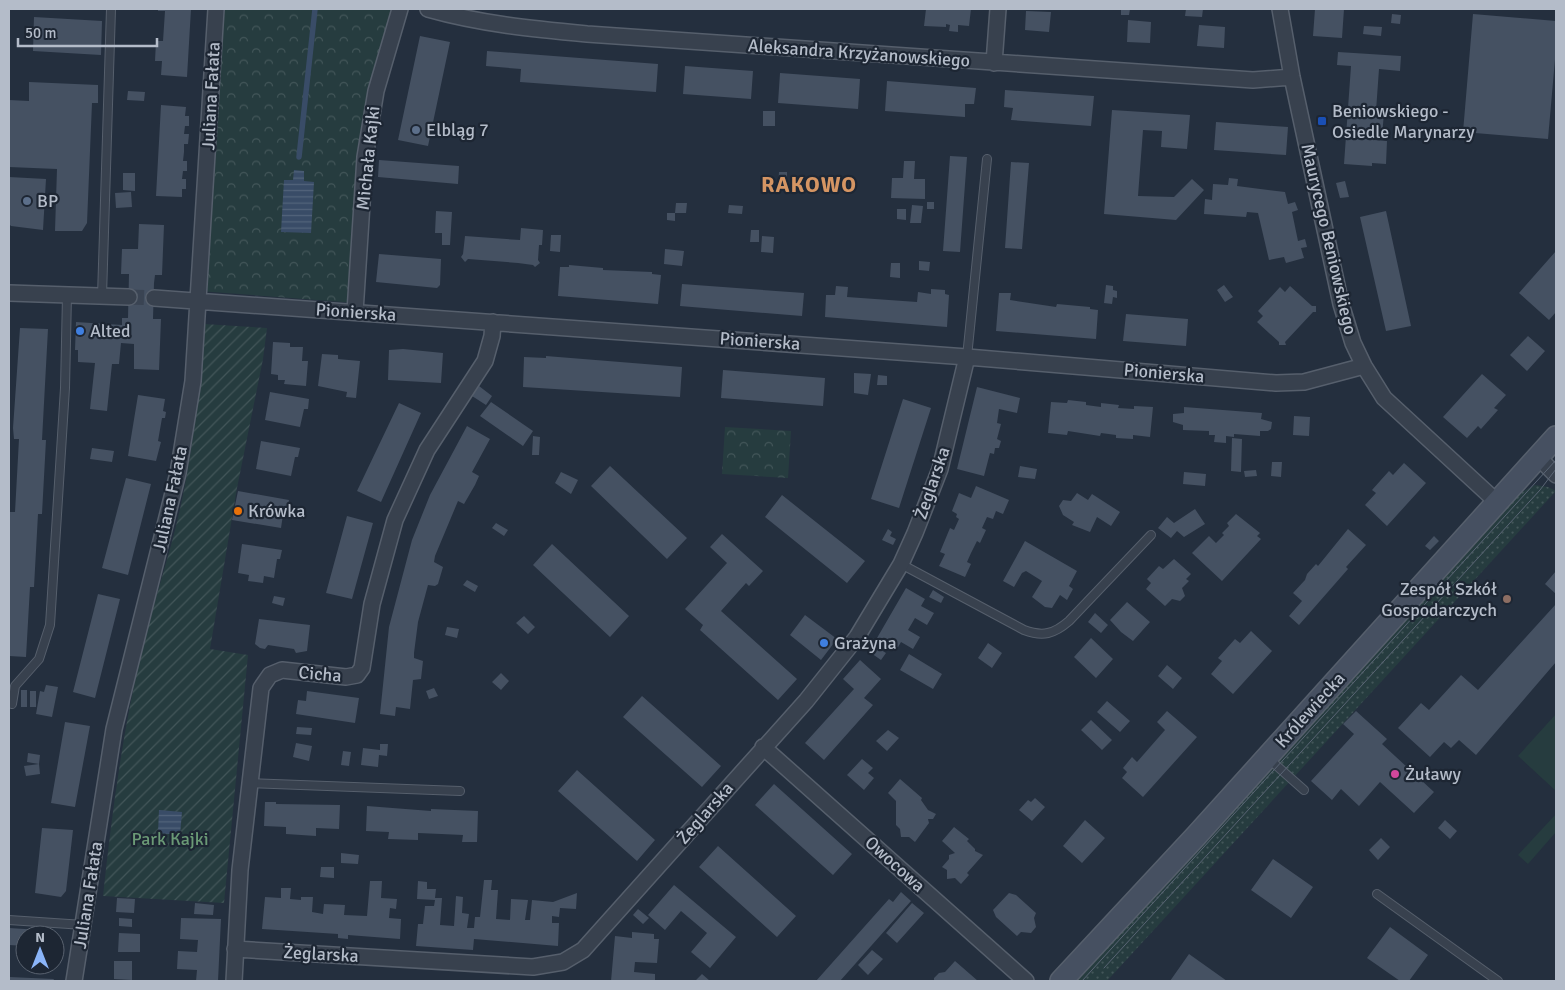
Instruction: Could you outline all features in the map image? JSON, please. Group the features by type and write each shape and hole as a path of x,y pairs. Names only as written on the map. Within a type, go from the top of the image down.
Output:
{"main road":[{"name":"Królewiecka","path":"1061,981 1267,758 1556,437"}],"street":[{"name":"Juliana Fałata","path":"74,981 114,729 178,473 193,381 216,9"},
{"name":"Michała Kajki","path":"355,312 365,156 376,91 400,9"},
{"name":"Aleksandra Krzyżanowskiego","path":"428,9 465,20 498,26 994,63 1253,80 1292,77"},
{"path":"994,63 998,9"},
{"name":"Maurycego Beniowskiego","path":"1280,9 1292,77 1341,304 1353,343 1364,366 1384,398 1498,503"},
{"path":"9,292 129,297"},
{"name":"Pionierska","path":"154,298 967,357 1276,383 1304,382 1364,366"},
{"name":"Cicha","path":"234,981 240,870 260,693 270,675 282,670 350,677 357,675 362,668 372,604 395,520 427,450 485,361 492,336 493,322"},
{"name":"Żeglarska","path":"235,949 533,967 562,962 577,955 590,944 763,747 806,701 857,637 901,564 940,469 967,357"},
{"path":"1538,458 1556,475"},
{"name":"Owocowa","path":"763,747 1026,981"}],"lane":[{"path":"102,296 111,9"},
{"path":"967,357 987,159"},
{"path":"12,704 15,686 39,659 50,626 65,388 67,295"},
{"path":"901,564 1024,630 1045,634 1062,627 1151,535"},
{"path":"1267,758 1304,790"},
{"path":"250,783 460,791"},
{"path":"1377,894 1498,981"},
{"path":"9,920 84,925"}],"green space":[{"path":"216,9 400,9 376,91 356,303 199,291"},
{"name":"Park Kajki","path":"204,324 267,328 263,359 237,488 210,649 248,655 224,903 103,896 114,802 136,677 183,498 197,399"},
{"path":"725,427 791,431 788,478 722,474"},
{"path":"1535,485 1548,487 1556,491 1107,981 1076,981 1522,492"},
{"path":"1556,714 1556,791 1518,756"},
{"path":"1556,814 1556,832 1528,864 1518,855"}],"water":[{"path":"294,170 304,171 304,181 314,182 311,233 281,232 284,180 293,180"},
{"path":"159,810 182,812 180,835 158,833"}],"building":[{"path":"158,9 191,9 187,77 161,75 162,61 155,61 156,41 163,41 165,11 158,11"},
{"path":"926,9 971,9 969,26 958,25 958,32 949,31 950,25 946,24 946,27 924,26"},
{"path":"1121,9 1130,9 1129,15 1121,15"},
{"path":"1186,9 1203,9 1202,17 1185,16"},
{"path":"1315,9 1344,9 1342,38 1313,36"},
{"path":"1026,11 1051,12 1049,32 1025,30"},
{"path":"1392,14 1401,15 1400,24 1391,23"},
{"path":"1473,14 1556,21 1556,48 1548,139 1463,132"},
{"path":"34,17 102,21 101,55 33,51"},
{"path":"1128,20 1151,22 1150,43 1127,42"},
{"path":"1199,25 1225,27 1224,48 1197,46"},
{"path":"1364,26 1382,27 1381,36 1363,34"},
{"path":"420,36 450,42 428,146 398,140"},
{"path":"487,51 658,64 656,92 520,82 521,69 486,66"},
{"path":"1338,52 1401,56 1400,71 1379,69 1376,111 1384,112 1382,137 1374,137 1374,140 1387,141 1386,164 1372,163 1372,166 1344,164 1351,66 1337,65"},
{"path":"685,66 753,71 751,99 683,94"},
{"path":"780,73 860,79 858,109 778,103"},
{"path":"887,81 976,88 974,104 965,104 965,117 885,111"},
{"path":"29,82 98,85 98,103 92,103 87,223 82,231 55,231 57,169 9,167 9,100 29,101"},
{"path":"1005,90 1094,96 1091,126 1011,120 1013,108 1004,107"},
{"path":"128,91 145,92 144,101 127,100"},
{"path":"161,105 186,107 185,116 189,116 189,126 185,126 184,134 189,134 188,144 184,144 183,161 187,161 187,171 183,171 182,179 186,179 186,189 182,189 182,197 156,196"},
{"path":"1112,110 1190,115 1187,149 1161,147 1162,131 1143,130 1138,196 1174,197 1192,179 1204,190 1176,220 1104,214"},
{"path":"763,111 775,111 775,126 763,126"},
{"path":"1216,122 1288,127 1286,155 1214,150"},
{"path":"950,156 967,157 960,252 943,251"},
{"path":"379,160 459,166 458,184 378,177"},
{"path":"904,161 915,161 914,179 925,179 925,199 891,198 892,178 903,178"},
{"path":"1011,162 1029,163 1022,249 1005,248"},
{"path":"779,172 787,172 787,187 778,187"},
{"path":"123,173 135,173 135,191 123,190"},
{"name":"BP","path":"9,177 46,179 43,230 11,226 9,224"},
{"path":"1229,178 1238,179 1237,186 1285,192 1288,204 1295,202 1298,210 1292,212 1298,241 1305,239 1307,247 1301,248 1304,258 1286,263 1284,257 1269,260 1258,213 1247,212 1246,217 1204,214 1205,199 1212,200 1213,184 1228,185"},
{"path":"1345,181 1349,197 1340,198 1336,183"},
{"path":"131,192 132,207 116,208 115,193"},
{"path":"927,202 934,202 934,209 927,209"},
{"path":"676,203 687,203 686,213 675,213"},
{"path":"729,205 743,206 742,214 728,213"},
{"path":"912,205 923,206 921,223 910,223"},
{"path":"897,209 906,209 906,220 897,219"},
{"path":"436,211 452,212 450,245 442,245 442,233 435,233"},
{"path":"1386,211 1411,326 1386,331 1360,217"},
{"path":"667,213 675,213 675,221 667,220"},
{"path":"139,224 164,225 162,275 155,275 154,283 153,319 161,319 159,370 134,369 134,344 121,343 119,364 112,364 107,411 90,409 95,363 78,362 78,350 75,350 76,322 122,325 122,318 128,318 129,274 121,274 122,249 138,249"},
{"path":"521,228 543,230 542,245 539,245 538,260 540,263 535,267 518,263 468,259 465,262 461,257 465,236 520,240"},
{"path":"751,230 759,230 759,242 750,242"},
{"path":"551,235 561,235 560,252 550,251"},
{"path":"762,236 774,237 773,253 761,252"},
{"path":"665,249 684,251 682,266 664,264"},
{"path":"1556,251 1556,312 1549,320 1519,293"},
{"path":"379,254 441,259 440,285 437,288 376,282"},
{"path":"919,261 930,262 929,271 919,270"},
{"path":"891,263 900,263 900,278 890,277"},
{"path":"569,265 603,268 603,270 652,272 652,274 661,275 658,304 558,296 560,267 569,267"},
{"path":"682,284 804,293 802,316 680,306"},
{"path":"1106,285 1113,286 1113,290 1117,291 1117,298 1113,297 1112,304 1104,303"},
{"path":"1224,285 1233,297 1225,302 1217,290"},
{"path":"836,286 848,287 847,297 917,302 918,292 931,294 931,289 945,290 945,294 949,295 947,327 825,317 826,295 835,295"},
{"path":"1290,286 1312,306 1316,306 1316,312 1313,312 1285,342 1286,345 1279,345 1279,342 1257,322 1263,316 1258,311 1280,287 1285,292"},
{"path":"999,293 1011,293 1010,300 1056,307 1057,304 1090,307 1090,309 1098,310 1096,339 996,331"},
{"path":"1126,314 1188,319 1186,346 1123,341"},
{"path":"20,328 48,329 42,440 46,440 42,514 38,514 34,587 30,587 26,657 9,656 9,522 10,512 15,512 19,439 14,439 13,428"},
{"path":"1528,336 1545,351 1527,371 1510,355"},
{"path":"273,342 290,343 290,347 303,347 302,361 308,361 306,386 284,384 285,380 278,380 278,375 271,374"},
{"path":"403,349 443,353 441,383 388,380 389,350"},
{"path":"322,354 338,355 338,359 360,361 356,398 346,397 347,392 318,386"},
{"path":"546,356 682,367 680,397 523,387 524,357 546,358"},
{"path":"723,370 825,378 823,406 721,398"},
{"path":"854,373 871,374 868,395 854,393"},
{"path":"1482,374 1506,395 1494,408 1498,410 1481,429 1478,426 1467,438 1443,417"},
{"path":"878,375 887,376 887,385 877,385"},
{"path":"479,386 492,396 486,405 472,396"},
{"path":"977,387 1020,398 1017,413 999,409 997,423 1001,424 997,439 1001,441 999,448 995,448 994,454 990,453 984,476 957,469"},
{"path":"270,392 309,399 308,409 304,409 300,427 265,420"},
{"path":"138,395 165,399 163,411 166,412 165,418 162,418 158,441 161,442 156,461 128,456"},
{"path":"903,399 931,408 899,508 871,499"},
{"path":"1068,400 1086,402 1086,405 1101,407 1101,403 1119,405 1118,408 1134,409 1134,406 1153,407 1150,437 1133,435 1133,439 1116,438 1116,435 1101,433 1100,436 1068,431 1067,435 1048,433 1051,402 1067,403"},
{"path":"491,402 533,431 523,446 480,416"},
{"path":"399,403 421,413 381,502 357,491"},
{"path":"1184,407 1262,413 1261,419 1272,422 1271,429 1260,431 1260,436 1234,434 1234,437 1226,436 1226,443 1214,442 1215,435 1209,435 1209,431 1183,430 1183,425 1173,422 1173,414 1184,413"},
{"path":"1294,416 1310,417 1309,436 1293,435"},
{"path":"467,426 490,439 472,472 479,476 475,485 464,504 458,501 435,556 434,562 443,567 438,584 435,586 428,585 418,622 414,653 414,658 423,661 421,679 413,680 410,709 396,707 395,716 380,714 389,627 412,540 430,495"},
{"path":"533,436 540,437 539,455 532,455"},
{"path":"1232,438 1242,439 1241,472 1231,471"},
{"path":"261,441 300,448 298,457 295,457 291,476 256,469"},
{"path":"92,448 114,451 112,462 90,459"},
{"path":"1272,462 1282,462 1281,477 1271,476"},
{"path":"1404,463 1426,483 1387,526 1365,505 1376,493 1372,490 1389,471 1393,475"},
{"path":"610,466 687,538 667,559 591,486"},
{"path":"1020,466 1037,469 1035,479 1018,477"},
{"path":"1256,470 1257,476 1245,477 1244,471"},
{"path":"561,472 578,480 571,494 555,483"},
{"path":"1184,472 1206,474 1205,486 1183,484"},
{"path":"126,478 151,484 128,575 102,568"},
{"path":"976,486 1009,500 1003,514 996,511 993,519 987,517 982,528 986,530 980,543 977,541 971,553 967,562 971,564 965,577 939,566 945,554 940,552 950,528 954,530 959,519 956,517 957,514 952,511 959,493 971,498"},
{"path":"238,491 289,500 288,509 284,508 281,528 232,520"},
{"path":"1077,493 1088,500 1092,494 1120,512 1111,526 1097,517 1090,532 1072,525 1074,522 1063,515 1059,506 1063,500 1071,501"},
{"path":"782,495 865,561 847,583 765,517"},
{"path":"1195,509 1205,524 1184,537 1177,531 1171,538 1158,528 1167,517 1174,523"},
{"path":"1236,514 1260,533 1257,536 1261,539 1222,581 1192,553 1209,536 1216,543 1229,526 1227,523"},
{"path":"347,516 373,523 352,599 326,593"},
{"path":"496,523 508,530 504,536 492,528"},
{"path":"888,529 892,532 890,536 896,539 893,545 882,540"},
{"path":"1348,529 1366,545 1346,567 1348,569 1299,625 1289,616 1302,601 1293,593 1305,580 1307,574 1316,564 1318,566"},
{"path":"722,534 763,571 749,586 746,583 721,611 797,679 778,700 700,630 703,625 685,609 727,563 710,547"},
{"path":"1434,536 1439,541 1430,550 1425,546"},
{"path":"1025,541 1077,571 1069,586 1073,589 1067,600 1060,595 1052,608 1045,607 1032,597 1042,581 1026,571 1022,573 1014,587 1003,581"},
{"path":"242,544 282,550 280,559 277,559 274,578 264,576 263,583 248,581 249,575 238,573"},
{"path":"552,544 629,616 610,637 533,565"},
{"path":"1174,559 1191,574 1186,579 1189,581 1182,588 1185,596 1180,601 1172,599 1165,606 1146,589 1151,583 1147,579 1159,566 1163,569"},
{"path":"1556,571 1556,594 1545,584"},
{"path":"467,580 478,586 475,592 463,585"},
{"path":"906,588 925,599 921,606 934,613 927,625 915,618 908,630 920,637 913,649 901,642 897,649 877,638"},
{"path":"933,590 944,597 941,603 929,597"},
{"path":"98,594 120,599 95,698 73,692"},
{"path":"274,596 285,598 283,606 272,603"},
{"path":"1127,602 1150,622 1133,641 1110,620"},
{"path":"1556,604 1556,662 1476,755 1459,740 1451,748 1444,742 1430,757 1398,728 1421,703 1429,710 1461,675 1478,690"},
{"path":"1095,613 1108,625 1101,633 1088,622"},
{"path":"805,615 837,639 821,660 790,635"},
{"path":"524,616 535,627 528,634 516,623"},
{"path":"259,619 310,625 307,651 296,653 294,649 268,645 265,649 260,648 255,644"},
{"path":"447,627 459,629 457,638 445,635"},
{"path":"1251,631 1272,651 1233,694 1211,674 1222,661 1218,658 1235,639 1240,643"},
{"path":"1091,638 1113,659 1096,678 1074,657"},
{"path":"988,643 1002,653 992,668 978,658"},
{"path":"873,645 886,653 881,660 868,651"},
{"path":"909,654 942,674 933,689 900,670"},
{"path":"860,660 881,679 864,698 873,705 824,760 805,743 854,689 843,679"},
{"path":"1167,665 1182,678 1173,689 1158,676"},
{"path":"501,673 509,681 501,690 492,682"},
{"path":"46,685 58,687 52,717 36,714 40,691 44,692"},
{"path":"434,688 438,696 429,699 426,691"},
{"path":"21,690 27,690 27,707 21,707"},
{"path":"30,691 36,691 36,707 30,707"},
{"path":"307,691 359,698 355,723 296,714 298,700 306,701"},
{"path":"642,696 721,766 702,787 623,717"},
{"path":"1107,701 1130,721 1120,732 1097,712"},
{"path":"1167,711 1197,737 1143,797 1122,778 1127,772 1123,768 1132,757 1137,762 1165,730 1157,722"},
{"name":"Żuławy","path":"1356,711 1387,739 1382,744 1434,792 1414,813 1380,782 1359,806 1341,789 1332,800 1311,781 1354,734 1343,724"},
{"path":"1091,720 1112,740 1102,750 1081,730"},
{"path":"65,722 90,726 75,807 51,803"},
{"path":"297,727 312,728 311,735 296,734"},
{"path":"888,730 899,738 887,751 876,741"},
{"path":"296,743 312,746 309,761 293,757"},
{"path":"380,744 388,744 387,756 379,755 378,767 361,765 363,748 380,750"},
{"path":"343,751 351,752 349,766 341,765"},
{"path":"28,753 40,755 39,764 27,762"},
{"path":"862,759 873,768 868,773 874,778 864,790 847,775"},
{"path":"39,764 40,774 26,776 24,766"},
{"path":"577,770 655,840 637,861 558,791"},
{"path":"900,779 922,798 921,800 928,810 936,814 933,819 928,819 929,823 915,842 909,837 901,837 900,829 896,825 896,801 888,793"},
{"path":"774,784 852,854 833,875 755,805"},
{"path":"1035,798 1045,807 1032,821 1019,810 1028,800 1031,802"},
{"path":"265,802 276,802 276,804 340,805 339,829 316,828 316,836 286,834 286,827 264,826"},
{"path":"367,806 431,811 431,809 478,811 477,842 462,842 463,835 418,833 418,840 388,839 389,832 366,831"},
{"path":"1085,820 1105,838 1082,863 1063,846"},
{"path":"1445,820 1457,831 1450,839 1438,828"},
{"path":"954,827 969,839 967,841 975,851 983,855 967,873 969,875 961,884 955,878 947,879 947,870 942,867 949,859 949,855 955,853 942,841"},
{"path":"42,828 73,830 66,891 61,897 35,893"},
{"path":"1381,838 1390,847 1378,860 1369,850"},
{"path":"718,846 796,916 777,937 699,867"},
{"path":"341,853 359,855 358,864 341,863"},
{"path":"1273,859 1313,887 1291,918 1251,890"},
{"path":"321,867 334,867 334,878 320,877"},
{"path":"484,880 492,880 491,890 498,890 496,919 510,920 511,899 528,900 525,920 530,920 532,900 553,902 577,893 576,909 560,908 559,917 552,916 552,923 559,923 558,946 474,939 473,950 416,946 418,924 423,924 425,906 434,906 435,900 417,899 418,881 427,882 427,889 436,889 435,898 442,898 440,925 454,926 456,896 463,897 462,913 469,914 467,928 474,928 475,917 480,917"},
{"path":"370,881 382,881 381,898 397,899 396,909 390,908 389,918 401,919 400,939 348,935 348,939 338,938 338,934 262,929 265,897 281,898 281,888 291,888 290,899 301,900 301,897 313,897 312,912 323,914 324,904 345,905 344,915 367,916"},
{"path":"674,885 736,937 710,968 691,952 707,933 681,911 665,930 648,915"},
{"path":"901,892 911,901 840,981 816,981 889,899 893,902"},
{"path":"1009,893 1016,895 1036,913 1034,918 1036,927 1031,933 1021,932 1017,936 996,917 993,910"},
{"path":"117,898 135,899 134,913 116,912"},
{"path":"195,903 214,905 213,915 194,914"},
{"path":"912,903 924,913 897,943 886,933"},
{"path":"638,909 649,918 643,924 633,915"},
{"path":"119,918 132,919 132,927 119,926"},
{"path":"181,918 221,919 218,981 196,981 197,970 177,969 178,951 197,952 198,940 180,939"},
{"path":"1390,927 1428,955 1409,981 1400,981 1367,958"},
{"path":"9,928 15,928 15,945 9,945"},
{"path":"632,932 654,934 654,939 659,939 657,963 635,962 634,972 655,974 655,981 611,981 615,936 632,938"},
{"path":"119,933 140,934 140,952 118,952"},
{"path":"872,950 883,959 868,975 858,965"},
{"path":"1189,954 1227,981 1170,981"},
{"path":"114,961 132,961 132,980 114,979"},
{"path":"955,961 978,981 934,981 934,978 939,973 945,972"},
{"path":"702,974 710,981 695,981"},
{"path":"9,977 54,979 53,981 9,981"}],"waterway":[{"path":"299,157 315,9"}],"tunnel":[{"path":"129,297 154,298"}],"tram line":[{"path":"1082,981 1556,460"},
{"path":"1104,968 1540,490 1556,469"}],"place":[{"name":"Beniowskiego - Osiedle Marynarzy","path":"1322,121"},
{"name":"Elbląg 7","path":"416,130"},
{"name":"BP","path":"27,201"},
{"name":"Alted","path":"80,331"},
{"name":"Krówka","path":"238,511"},
{"name":"Zespół Szkół Gospodarczych","path":"1507,599"},
{"name":"Grażyna","path":"824,643"},
{"name":"Żuławy","path":"1395,774"}],"district":[{"name":"RAKOWO","path":"809,184"}]}
